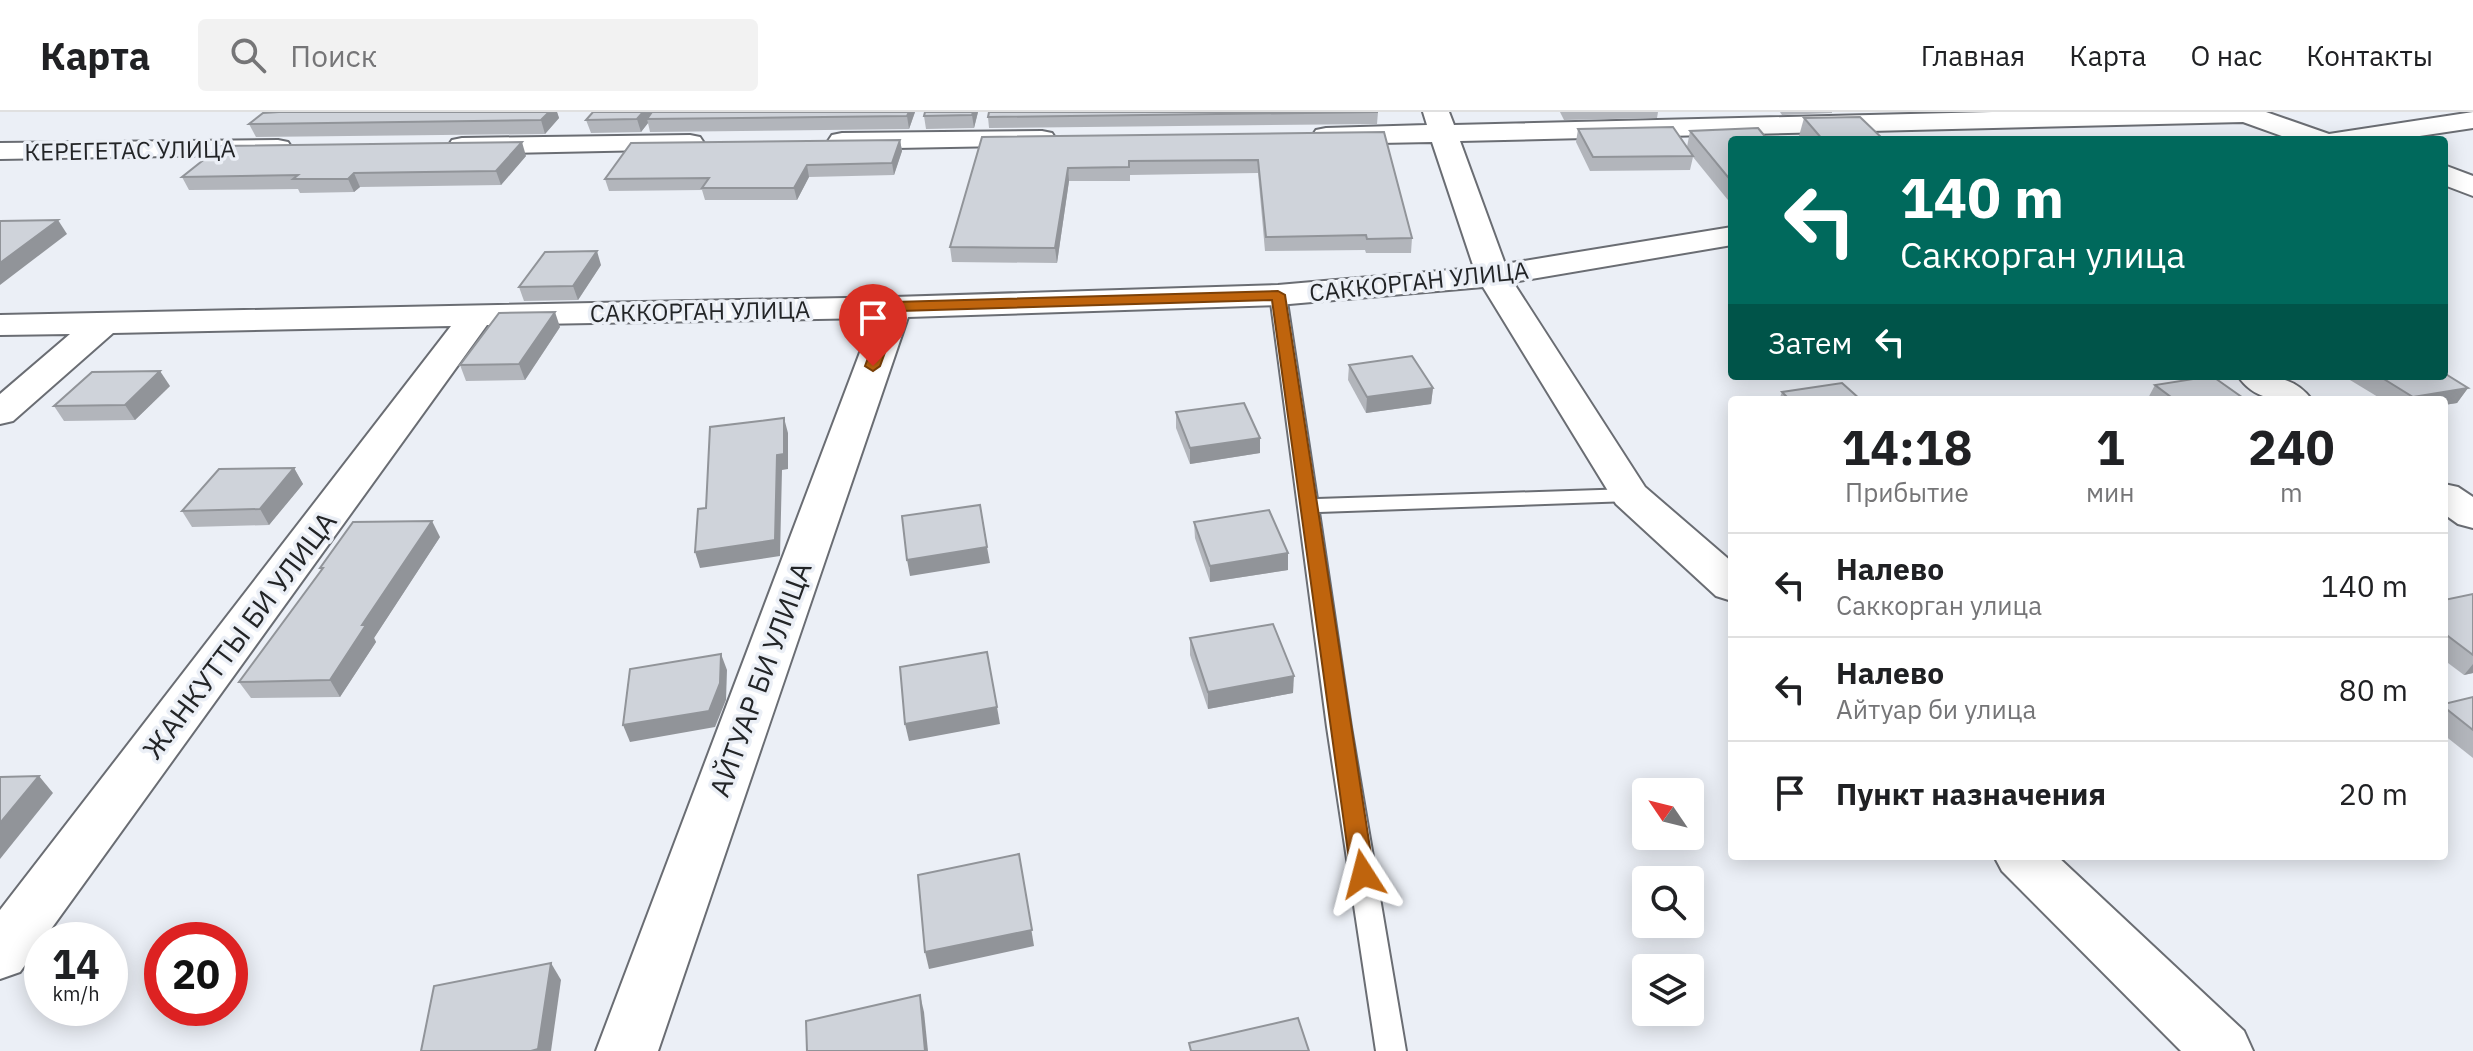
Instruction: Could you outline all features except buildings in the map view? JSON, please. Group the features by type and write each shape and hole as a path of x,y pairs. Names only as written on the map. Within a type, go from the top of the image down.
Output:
{"street":[{"path":"1303,136 1441,123 2246,114 2308,136"},
{"path":"2372,136 2473,120"},
{"path":"1441,123 1493,276 1630,495 1728,582"},
{"path":"810,142 1064,139"},
{"path":"429,146 715,143"},
{"name":"КЕРЕГЕТАС УЛИЦА","path":"0,151 302,148"},
{"path":"2448,176 2473,187"},
{"name":"САККОРГАН УЛИЦА","path":"0,325 894,307 1278,295 1493,276 1728,237"},
{"name":"АЙТУАР БИ УЛИЦА","path":"627,1051 894,307"},
{"name":"ЖАНКУТТЫ БИ УЛИЦА","path":"0,954 477,315"},
{"path":"0,413 104,323"},
{"path":"2262,380 2287,396"},
{"path":"2448,499 2473,515"},
{"path":"2025,860 2222,1051"}],"lane":[{"path":"1278,295 1339,727 1391,1051"},
{"path":"1310,506 1630,495"}],"route":[{"path":"873,366 894,307 1278,295 1363,874"}]}
